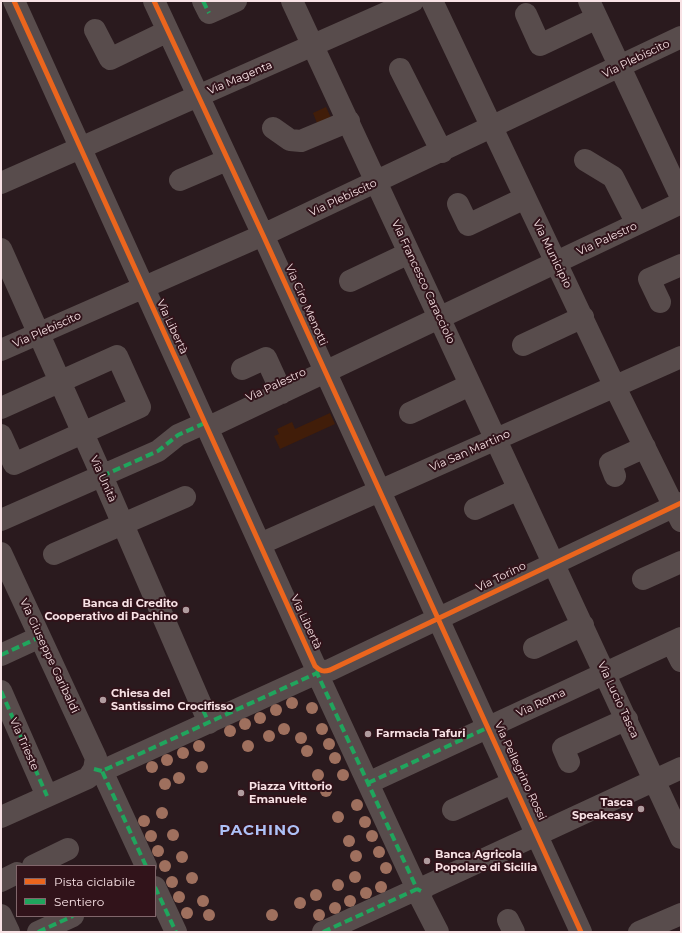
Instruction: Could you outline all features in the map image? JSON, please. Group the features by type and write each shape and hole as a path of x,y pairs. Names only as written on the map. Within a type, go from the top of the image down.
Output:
{"street":[{"name":"Via Ciro Menotti","path":"154,1 439,618"},
{"path":"206,7 236,1"},
{"name":"Via Francesco Caracciolo","path":"292,1 349,120 553,563"},
{"name":"Via Magenta","path":"1,183 413,1"},
{"name":"Via Municipio","path":"432,1 615,387 679,510"},
{"name":"Via Libertà","path":"15,6 260,544 374,780 438,932"},
{"path":"526,14 540,44 593,10 681,196"},
{"path":"95,30 110,59 168,31"},
{"name":"Via Plebiscito","path":"1,350 263,235 493,128 681,37"},
{"path":"400,69 442,152"},
{"path":"273,128 290,140 301,142 349,120"},
{"path":"180,180 227,160"},
{"path":"585,160 613,177 637,224"},
{"path":"458,204 468,225 525,198"},
{"name":"Via Palestro","path":"1,520 158,451 178,435 206,426 282,393 681,203"},
{"name":"Via Unità","path":"1,249 102,476 206,716"},
{"path":"350,281 409,253"},
{"path":"660,302 649,279 681,264"},
{"path":"523,345 583,317"},
{"path":"1,408 118,356 140,407 14,464 1,435"},
{"name":"Via San Martino","path":"260,544 681,357"},
{"path":"242,369 266,358 282,393"},
{"path":"410,413 470,385"},
{"path":"616,476 610,463 645,447"},
{"path":"475,509 519,489"},
{"path":"54,554 185,497"},
{"name":"Via Torino","path":"1,817 47,796 95,769 206,716 439,618 553,563 679,510"},
{"name":"Via Giuseppe Garibaldi","path":"1,554 40,637 95,769 145,865"},
{"path":"644,579 681,562"},
{"name":"Via Lucio Tasca","path":"553,563 627,719 681,838"},
{"name":"Via Pellegrino Rossi","path":"439,618 581,932"},
{"path":"534,648 582,625"},
{"path":"1,655 40,637"},
{"name":"Via Roma","path":"374,780 605,674 678,647"},
{"name":"Via Trieste","path":"1,691 47,796"},
{"path":"569,762 563,748 627,719"},
{"path":"323,932 422,892 538,835 681,768"},
{"path":"453,810 514,782"},
{"path":"35,865 68,849"},
{"path":"1,881 16,874"},
{"path":"156,889 176,932"},
{"path":"639,932 681,914"},
{"path":"1,915 9,932"},
{"path":"38,932 71,917"}],"shaded area":[{"path":"326,107 333,122 319,128 313,113"},
{"path":"330,413 335,424 280,449 274,436 279,434 277,429 292,422 295,429"}],"marked path":[{"path":"203,1 209,13"},
{"path":"102,476 158,451 178,435 205,423"},
{"path":"1,655 40,637"},
{"path":"318,670 317,673 417,889 421,891"},
{"path":"146,865 102,771 317,673"},
{"path":"1,691 47,796"},
{"path":"203,710 209,723"},
{"path":"368,783 489,727"},
{"path":"94,769 102,771"},
{"path":"156,889 176,932"},
{"path":"323,932 417,889"},
{"path":"38,932 71,917"}],"cycle path":[{"path":"14,1 315,666 318,669 322,671 330,670 681,503"},
{"path":"154,1 263,235 581,932"}],"place":[{"name":"Banca di Credito Cooperativo di Pachino","path":"186,610"},
{"name":"Chiesa del Santissimo Crocifisso","path":"103,700"},
{"name":"Farmacia Tafuri","path":"368,734"},
{"name":"Piazza Vittorio Emanuele","path":"241,793"},
{"name":"Tasca Speakeasy","path":"641,809"},
{"name":"Banca Agricola Popolare di Sicilia","path":"427,861"}],"district":[{"name":"PACHINO","path":"260,831"}]}
